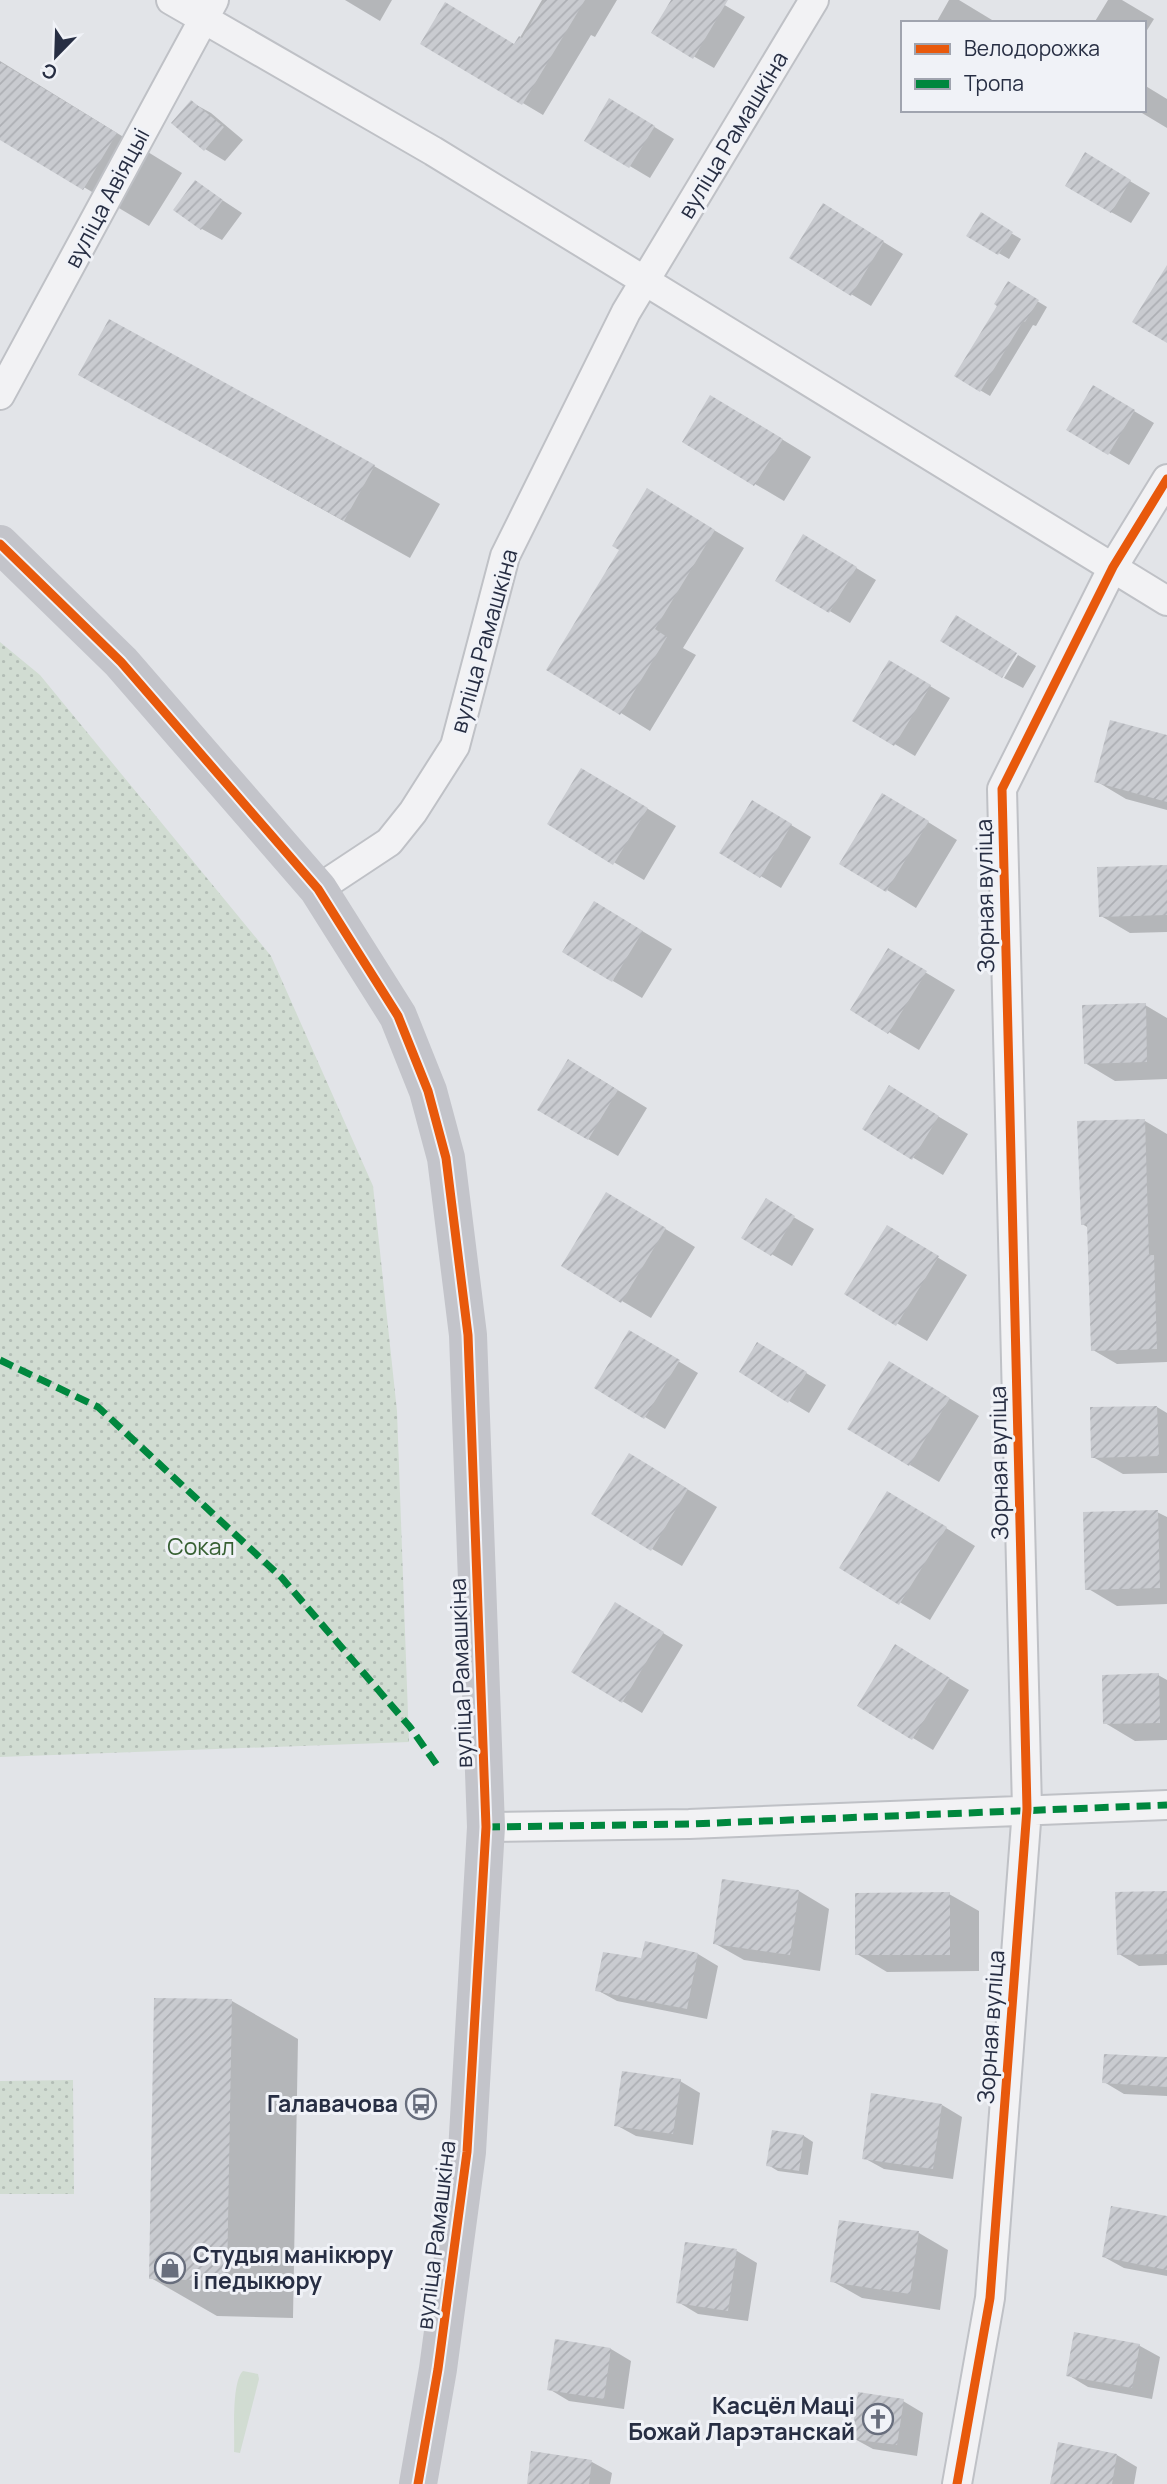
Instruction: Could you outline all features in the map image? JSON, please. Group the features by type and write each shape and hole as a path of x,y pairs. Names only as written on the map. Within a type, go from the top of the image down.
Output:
{"street":[{"path":"171,0 209,9 433,150 1167,601"},
{"name":"вуліца Рамашкіна","path":"418,2484 438,2369 467,2151 486,1827 468,1335 446,1158 428,1091 398,1016 318,889 389,842 413,813 455,746 505,556 626,312 814,0"},
{"name":"вуліца Авіяцыі","path":"0,395 209,9"},
{"name":"Зорная вуліца","path":"957,2484 990,2298 1027,1809 1002,789 1113,567 1167,479"},
{"path":"0,544 121,662 318,889"},
{"path":"486,1827 689,1824 1167,1804"}],"green space":[{"name":"Сокал","path":"0,642 40,675 271,956 373,1186 397,1411 409,1742 0,1757"},
{"path":"73,2080 74,2194 0,2194 0,2081"},
{"path":"243,2371 258,2374 259,2379 240,2453 234,2452 234,2409 239,2377"}],"building":[{"path":"545,0 585,0 522,105 420,44 445,2 514,44 519,36 522,38"},
{"path":"671,0 728,0 693,59 651,33"},
{"path":"0,62 117,133 83,190 0,140"},
{"path":"609,98 655,126 629,168 584,141"},
{"path":"191,100 224,127 204,151 171,123"},
{"path":"1085,152 1131,180 1111,213 1065,186"},
{"path":"195,180 223,200 201,230 173,210"},
{"path":"823,203 884,241 851,296 789,258"},
{"path":"981,212 1013,232 998,255 966,236"},
{"path":"1167,265 1167,343 1132,322"},
{"path":"1008,281 1039,300 1025,322 1023,321 980,392 954,376 997,306 994,304"},
{"path":"109,319 375,465 344,521 78,375"},
{"path":"1093,385 1135,410 1108,455 1066,430"},
{"path":"710,395 783,439 754,486 682,442"},
{"path":"647,488 715,530 655,629 667,637 620,715 546,670 619,550 612,546"},
{"path":"803,534 857,567 829,613 775,581"},
{"path":"956,615 1017,653 1002,678 940,641"},
{"path":"889,660 931,685 894,746 852,721"},
{"path":"1110,720 1167,735 1167,802 1094,782"},
{"path":"581,768 648,808 613,865 547,824"},
{"path":"882,793 929,821 886,892 839,864"},
{"path":"752,800 792,824 760,878 719,853"},
{"path":"1167,865 1167,915 1099,917 1097,867"},
{"path":"594,901 643,931 612,982 562,952"},
{"path":"888,948 927,971 888,1034 850,1010"},
{"path":"1146,1003 1147,1062 1084,1064 1082,1005"},
{"path":"568,1059 618,1090 588,1140 537,1110"},
{"path":"889,1085 939,1116 912,1160 862,1129"},
{"path":"1145,1119 1149,1255 1154,1255 1157,1349 1091,1351 1087,1225 1081,1225 1077,1121"},
{"path":"606,1192 666,1228 621,1303 561,1266"},
{"path":"766,1198 795,1216 771,1256 741,1238"},
{"path":"887,1225 939,1256 896,1326 844,1294"},
{"path":"629,1330 680,1360 644,1419 594,1388"},
{"path":"757,1342 807,1372 788,1403 739,1372"},
{"path":"889,1361 950,1398 909,1466 847,1429"},
{"path":"1157,1406 1159,1456 1091,1458 1090,1407"},
{"path":"629,1453 688,1489 651,1551 591,1514"},
{"path":"887,1491 947,1527 899,1605 839,1568"},
{"path":"1158,1510 1160,1588 1085,1590 1083,1512"},
{"path":"615,1602 664,1632 622,1703 571,1672"},
{"path":"895,1644 950,1678 912,1740 857,1706"},
{"path":"1159,1673 1160,1723 1103,1724 1102,1675"},
{"path":"722,1879 799,1890 790,1955 713,1944"},
{"path":"1167,1891 1167,1954 1117,1955 1115,1892"},
{"path":"950,1892 950,1955 855,1955 855,1893"},
{"path":"645,1941 698,1953 687,2009 595,1991 603,1952 641,1958"},
{"path":"154,1998 232,1999 227,2281 149,2279"},
{"path":"1104,2054 1167,2057 1167,2087 1102,2083"},
{"path":"622,2071 681,2079 673,2134 614,2126"},
{"path":"871,2093 942,2104 933,2169 862,2159"},
{"path":"772,2130 804,2135 799,2171 766,2166"},
{"path":"1111,2206 1167,2216 1167,2270 1102,2257"},
{"path":"839,2220 919,2231 910,2294 830,2282"},
{"path":"685,2242 737,2249 728,2311 676,2303"},
{"path":"1074,2332 1140,2344 1132,2388 1066,2376"},
{"path":"555,2339 611,2348 604,2399 547,2390"},
{"name":"Касцёл Маці Божай Ларэтанскай","path":"858,2392 904,2399 897,2445 851,2439"},
{"path":"1058,2442 1117,2454 1112,2484 1050,2484"},
{"path":"531,2451 592,2460 589,2484 527,2484"}],"marked path":[{"path":"0,1360 98,1407 282,1578 410,1727 439,1768"},
{"path":"486,1827 689,1824 1167,1805"}],"cycle path":[{"path":"957,2484 990,2298 1027,1809 1002,789 1113,567 1167,479"},
{"path":"0,544 121,662 318,889 398,1016 428,1091 446,1158 468,1335 486,1827 467,2152 438,2369 418,2484"}],"place":[{"name":"Галавачова","path":"421,2104"},
{"name":"Студыя манікюру і педыкюру","path":"170,2268"},
{"name":"Касцёл Маці Божай Ларэтанскай","path":"878,2419"}]}
